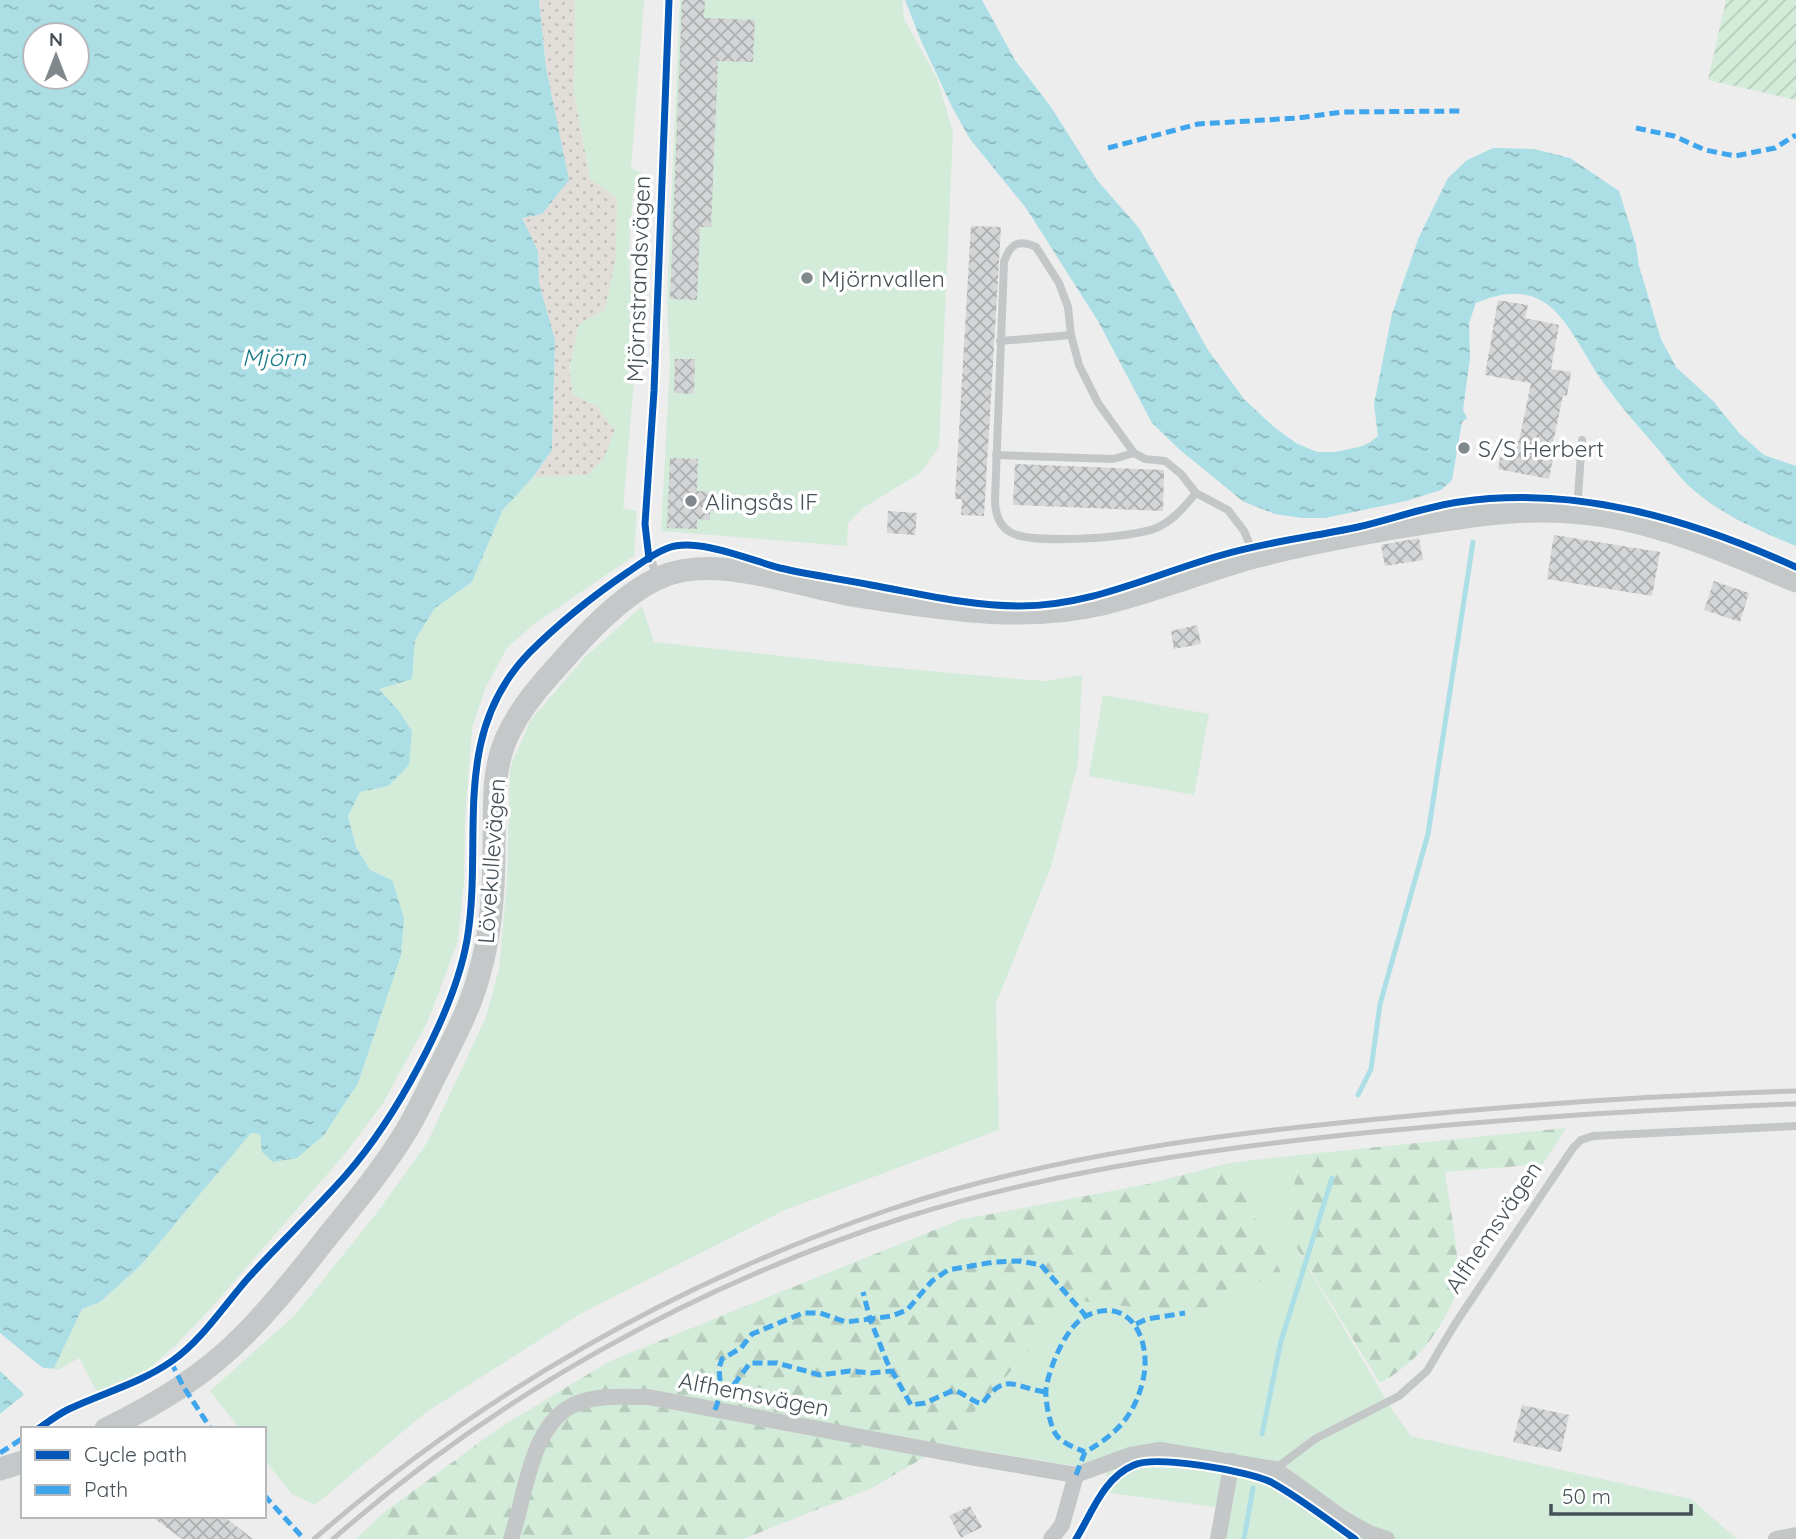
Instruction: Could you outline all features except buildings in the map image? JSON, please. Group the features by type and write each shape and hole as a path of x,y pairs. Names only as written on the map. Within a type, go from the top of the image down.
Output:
{"street":[{"name":"Lövekullevägen","path":"110,1427 155,1405 242,1338 368,1187 407,1130 470,1004 481,971 487,941 493,877 495,781 504,743 525,702 580,641 627,599 658,578 680,571 745,572 864,597 955,610 1034,614 1104,604 1255,557 1314,542 1512,510 1608,517 1687,538 1796,581"},
{"name":"Alfhemsvägen","path":"512,1539 535,1452 547,1427 562,1411 579,1402 610,1397 648,1397 1076,1475"},
{"path":"1051,1539 1062,1525 1076,1475 1130,1455 1160,1450 1275,1469 1344,1519 1369,1533 1387,1539"},
{"path":"1218,1539 1231,1461"},
{"path":"0,1469 21,1463"},
{"path":"1776,1539 1796,1535"}],"lane":[{"name":"Mjörnstrandsvägen","path":"658,578 647,550 645,524 654,391 669,0"},
{"path":"1196,493 1171,521 1153,530 1131,535 1034,539 1008,531 995,512 996,455 1004,262 1008,250 1014,245 1021,243 1036,247 1059,283 1068,307 1071,335 1079,365 1089,387 1134,453 1145,459 1165,461 1181,474 1196,493 1228,510 1244,531 1255,557"},
{"path":"1000,341 1071,335"},
{"path":"1577,513 1583,440"},
{"path":"996,455 1113,459 1134,453"},
{"name":"Alfhemsvägen","path":"1275,1469 1315,1439 1399,1396 1427,1371 1455,1324 1581,1140 1608,1135 1796,1126"}],"green space":[{"path":"575,0 644,0 631,168 642,173 633,193 629,248 630,280 639,324 623,508 637,511 634,556 534,624 507,648 485,689 472,728 458,941 427,1023 383,1103 344,1155 176,1345 146,1371 97,1392 79,1358 59,1370 53,1368 82,1309 100,1302 140,1266 251,1133 260,1134 358,1083 377,1024 392,880 370,870 356,847 348,816 360,792 388,786 398,710 378,689 412,678 415,640 435,608 472,582 502,511 533,477 588,474 596,406 573,395 569,369 579,324 617,198 590,180 574,93"},
{"name":"Mjörnvallen","path":"680,0 902,0 904,19 937,78 953,132 939,447 920,473 863,508 848,523 847,546 661,531 670,363 667,302"},
{"path":"1726,0 1796,0 1796,100 1708,80"},
{"path":"642,606 654,642 1019,679 1045,681 1082,675 1078,763 1051,867 996,1003 999,1130 785,1210 580,1314 425,1413 315,1505 292,1494 266,1462 266,1427 238,1427 210,1391 295,1315 379,1210 427,1143 486,1017 499,969 507,881 510,768 530,721 584,658"},
{"path":"1103,695 1209,714 1194,795 1089,776"},
{"path":"1566,1128 1543,1164 1445,1172 1457,1257 1457,1293 1438,1329 1422,1350 1403,1368 1380,1383 1287,1232 1299,1155"},
{"path":"1299,1155 1287,1232 1391,1408 1411,1436 1691,1499 1737,1539 1224,1539 1222,1508 1110,1493 1106,1471 945,1445 1074,1300 1198,1315 1227,1290 1282,1275 1229,1163"},
{"path":"1229,1163 1282,1275 1227,1290 1198,1315 1074,1300 945,1445 872,1488 743,1539 396,1539 382,1514 499,1428 610,1361 959,1220 1148,1184"},
{"path":"382,1514 396,1539 356,1539"}],"sand":[{"path":"539,0 575,0 574,93 590,179 617,198 616,258 605,310 579,324 569,369 573,395 596,406 615,430 604,458 588,475 533,477 552,450 555,341 539,283 538,251 522,218 542,214 546,68"}],"water":[{"name":"Mjörn","path":"0,0 539,0 546,68 569,180 542,214 522,218 538,251 539,283 555,340 552,450 533,477 502,511 472,582 435,608 415,640 412,679 379,689 412,731 409,765 388,786 360,792 348,816 356,847 370,870 392,880 404,918 401,955 358,1083 324,1135 297,1158 273,1162 262,1152 260,1134 251,1133 140,1266 100,1302 82,1309 52,1372 0,1414"},
{"path":"905,0 982,0 1015,60 1051,107 1097,180 1139,228 1208,350 1244,399 1296,443 1317,452 1335,452 1359,447 1378,436 1374,404 1392,314 1419,237 1448,178 1467,160 1493,148 1534,149 1570,158 1619,191 1661,339 1676,367 1713,401 1740,434 1764,455 1796,466 1796,546 1720,510 1693,490 1616,400 1556,312 1541,301 1524,295 1502,295 1476,303 1469,323 1470,358 1463,410 1467,418 1462,422 1452,480 1441,490 1406,501 1325,518 1275,514 1244,502 1180,450 1152,423 1098,321 1026,208 970,139 922,43"}],"pier":[{"path":"0,1333 43,1368 57,1369 24,1397 0,1371"}],"waterway":[{"path":"1358,1095 1371,1069 1380,1004 1428,834 1473,542"},
{"path":"1262,1434 1281,1341 1332,1178"},
{"path":"1244,1539 1253,1488"}],"railway":[{"path":"314,1539 446,1436 515,1389 586,1346 735,1270 891,1209 953,1190 1142,1148 1271,1130 1548,1104 1796,1091"},
{"path":"333,1539 396,1487 462,1438 531,1392 602,1350 674,1311 749,1276 903,1218 961,1201 1077,1174 1254,1145 1532,1118 1796,1104"}],"marked path":[{"path":"1108,148 1198,124 1298,118 1343,112 1464,111"},
{"path":"1636,128 1674,136 1705,150 1735,156 1775,148 1796,135"},
{"path":"1045,1392 1004,1384 982,1404 954,1390 925,1403 911,1405 887,1362 870,1319 892,1316 907,1310 932,1281 948,1270 994,1262 1020,1261 1041,1265 1086,1316"},
{"path":"715,1410 721,1393 719,1368 722,1359 741,1348 752,1334 803,1313 820,1313 846,1322 870,1319 863,1292"},
{"path":"1076,1475 1085,1452 1123,1423 1135,1404 1143,1380 1145,1366 1141,1338 1127,1317 1116,1312 1102,1311 1079,1321 1060,1348 1046,1389 1054,1432 1063,1441 1085,1452"},
{"path":"1136,1324 1147,1319 1185,1313"},
{"path":"171,1362 210,1427"},
{"path":"721,1393 733,1386 750,1363 777,1363 820,1375 850,1371 892,1371"},
{"path":"0,1453 21,1439"},
{"path":"266,1497 304,1539"}],"cycle path":[{"path":"649,559 645,524 654,391 669,0"},
{"path":"41,1427 67,1410 147,1376 183,1352 365,1152 420,1064 450,1000 460,969 467,940 471,902 474,790 479,754 488,719 504,685 529,653 564,621 615,581 663,550 680,545 708,547 780,568 946,599 983,604 1047,605 1098,595 1239,550 1358,527 1446,504 1503,498 1546,498 1589,502 1674,521 1715,534 1796,567"},
{"path":"1076,1539 1099,1497 1114,1478 1134,1465 1145,1462 1181,1463 1224,1469 1271,1482 1355,1539"}],"place":[{"name":"Mjörnvallen","path":"807,278"},
{"name":"S/S Herbert","path":"1464,448"},
{"name":"Alingsås IF","path":"691,501"}]}
